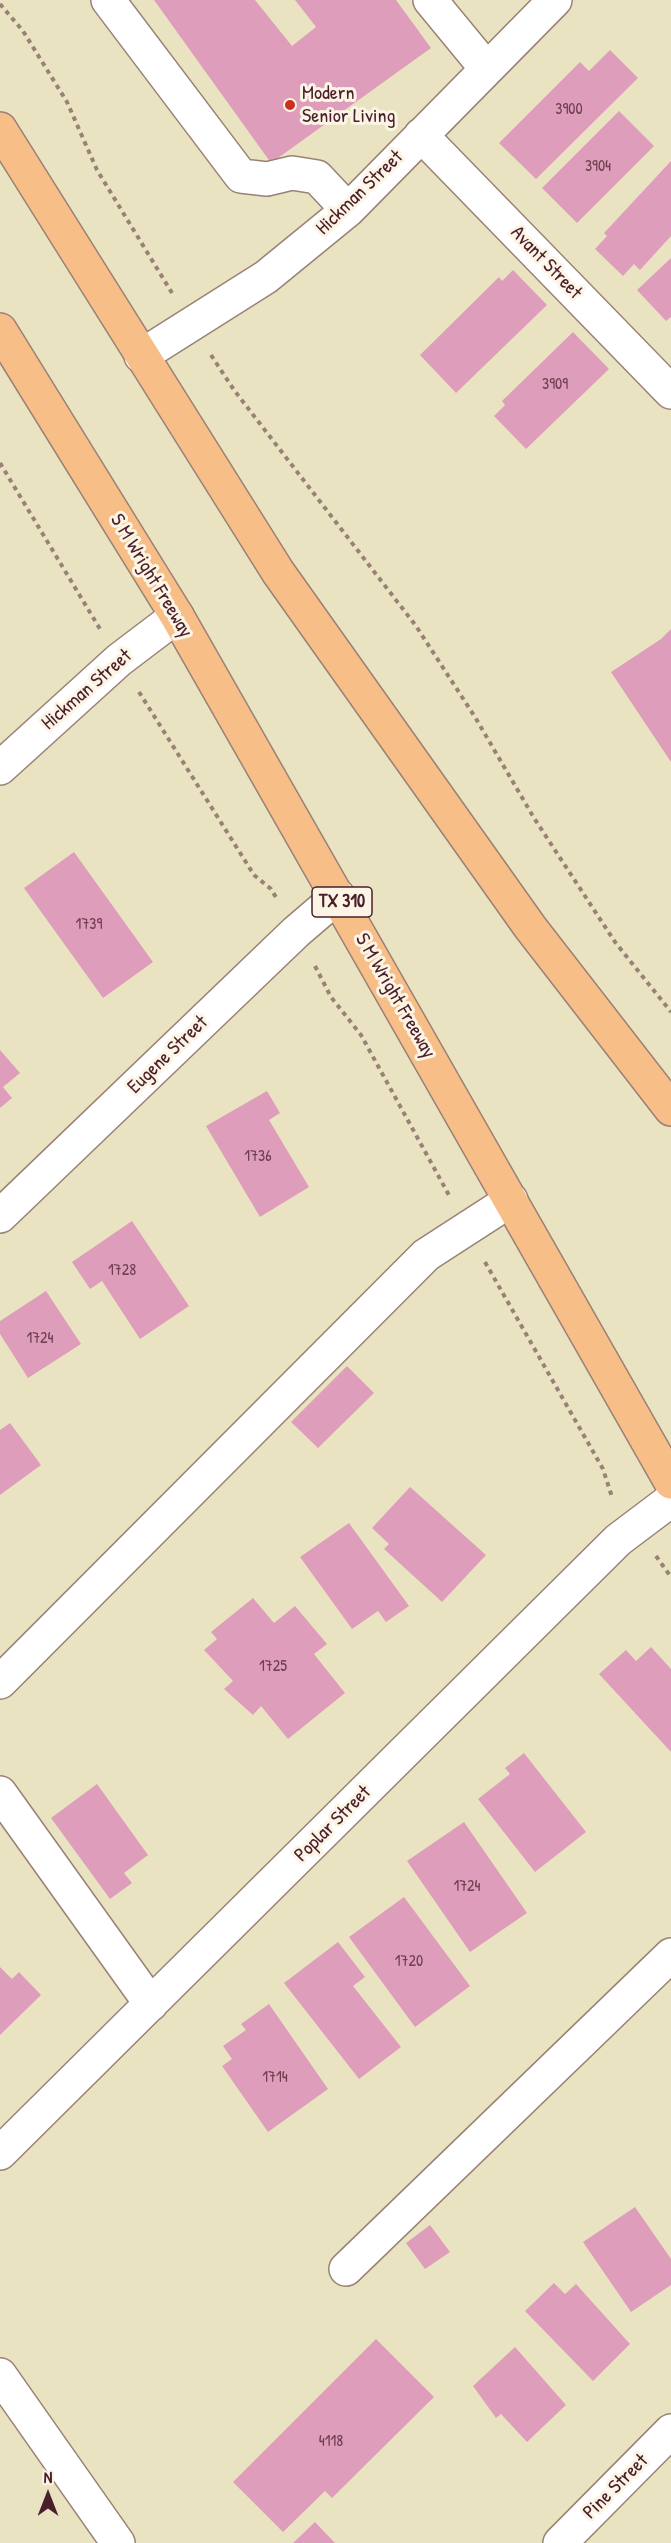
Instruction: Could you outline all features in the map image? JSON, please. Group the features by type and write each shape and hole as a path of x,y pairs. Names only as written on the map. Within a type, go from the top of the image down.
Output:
{"main road":[{"path":"0,129 278,572 530,927 668,1098"},
{"name":"S M Wright Freeway","path":"0,330 177,616 671,1482"}],"street":[{"path":"108,0 241,176 267,179 292,173 317,177 348,210"},
{"path":"430,0 486,68"},
{"name":"Hickman Street","path":"141,356 266,277 348,210 555,0"},
{"name":"Avant Street","path":"421,135 671,392"},
{"name":"Hickman Street","path":"0,768 119,660 177,616"},
{"name":"Eugene Street","path":"0,1216 296,932 338,896"},
{"path":"0,1682 426,1255 511,1200"},
{"name":"Poplar Street","path":"0,2152 634,1526 671,1500"},
{"path":"0,1793 152,2004"},
{"path":"346,2269 671,1955"},
{"path":"0,2375 118,2543"},
{"name":"Pine Street","path":"560,2543 671,2431"}],"path":[{"path":"0,4 23,32 67,102 97,170 190,325 234,390 416,626 475,717 534,818 615,942 671,1012"},
{"path":"0,463 49,549 254,875 271,890 331,997 361,1035 603,1469 609,1493 671,1577"}],"building":[{"name":"Modern Senior Living","path":"154,0 255,0 292,46 316,27 295,0 396,0 431,48 271,163"},
{"path":"610,50 638,78 536,179 499,143 580,62 589,71"},
{"path":"619,111 654,146 577,223 542,188"},
{"path":"671,161 671,236 640,270 634,264 623,276 595,249 607,236 604,233"},
{"path":"671,258 671,317 666,321 637,290"},
{"path":"513,270 547,305 456,393 420,355 499,277 502,281"},
{"path":"573,332 609,369 526,449 494,416 505,405 502,401"},
{"path":"671,629 671,762 611,672 661,639"},
{"path":"74,852 153,962 103,998 24,888"},
{"path":"0,1050 20,1073 3,1087 12,1098 0,1108"},
{"path":"267,1091 280,1113 269,1120 309,1187 260,1217 206,1126"},
{"path":"132,1221 189,1306 140,1339 102,1281 90,1289 72,1262"},
{"path":"46,1291 81,1344 28,1378 0,1334 0,1321"},
{"path":"347,1366 374,1393 318,1448 291,1422"},
{"path":"10,1423 41,1465 0,1495 0,1430"},
{"path":"410,1487 486,1555 442,1602 384,1549 389,1544 372,1528"},
{"path":"349,1523 409,1606 386,1622 378,1611 352,1629 300,1557"},
{"path":"253,1598 274,1623 295,1606 327,1644 314,1654 345,1693 288,1739 261,1706 253,1715 224,1689 233,1681 204,1650 217,1639 211,1632"},
{"path":"651,1647 671,1669 671,1752 599,1674 626,1650 636,1661"},
{"path":"524,1753 586,1832 535,1872 478,1799 510,1774 505,1768"},
{"path":"97,1784 148,1855 124,1873 132,1883 110,1899 51,1818"},
{"path":"464,1822 527,1913 470,1952 407,1861"},
{"path":"404,1897 470,1986 415,2027 349,1937"},
{"path":"338,1942 365,1977 353,1986 401,2047 359,2079 284,1983"},
{"path":"0,1967 12,1979 19,1972 41,1995 0,2035"},
{"path":"269,2004 328,2089 268,2132 222,2066 232,2059 223,2046 246,2030 241,2024"},
{"path":"635,2207 671,2259 671,2285 631,2312 583,2242"},
{"path":"430,2225 450,2252 425,2269 406,2243"},
{"path":"554,2283 565,2294 576,2284 630,2344 593,2381 525,2311"},
{"path":"376,2339 434,2397 332,2498 325,2491 283,2532 233,2482"},
{"path":"515,2347 566,2405 527,2442 501,2414 496,2418 473,2386"},
{"path":"315,2522 335,2543 293,2543"}],"place":[{"name":"Modern Senior Living","path":"290,105"}]}
